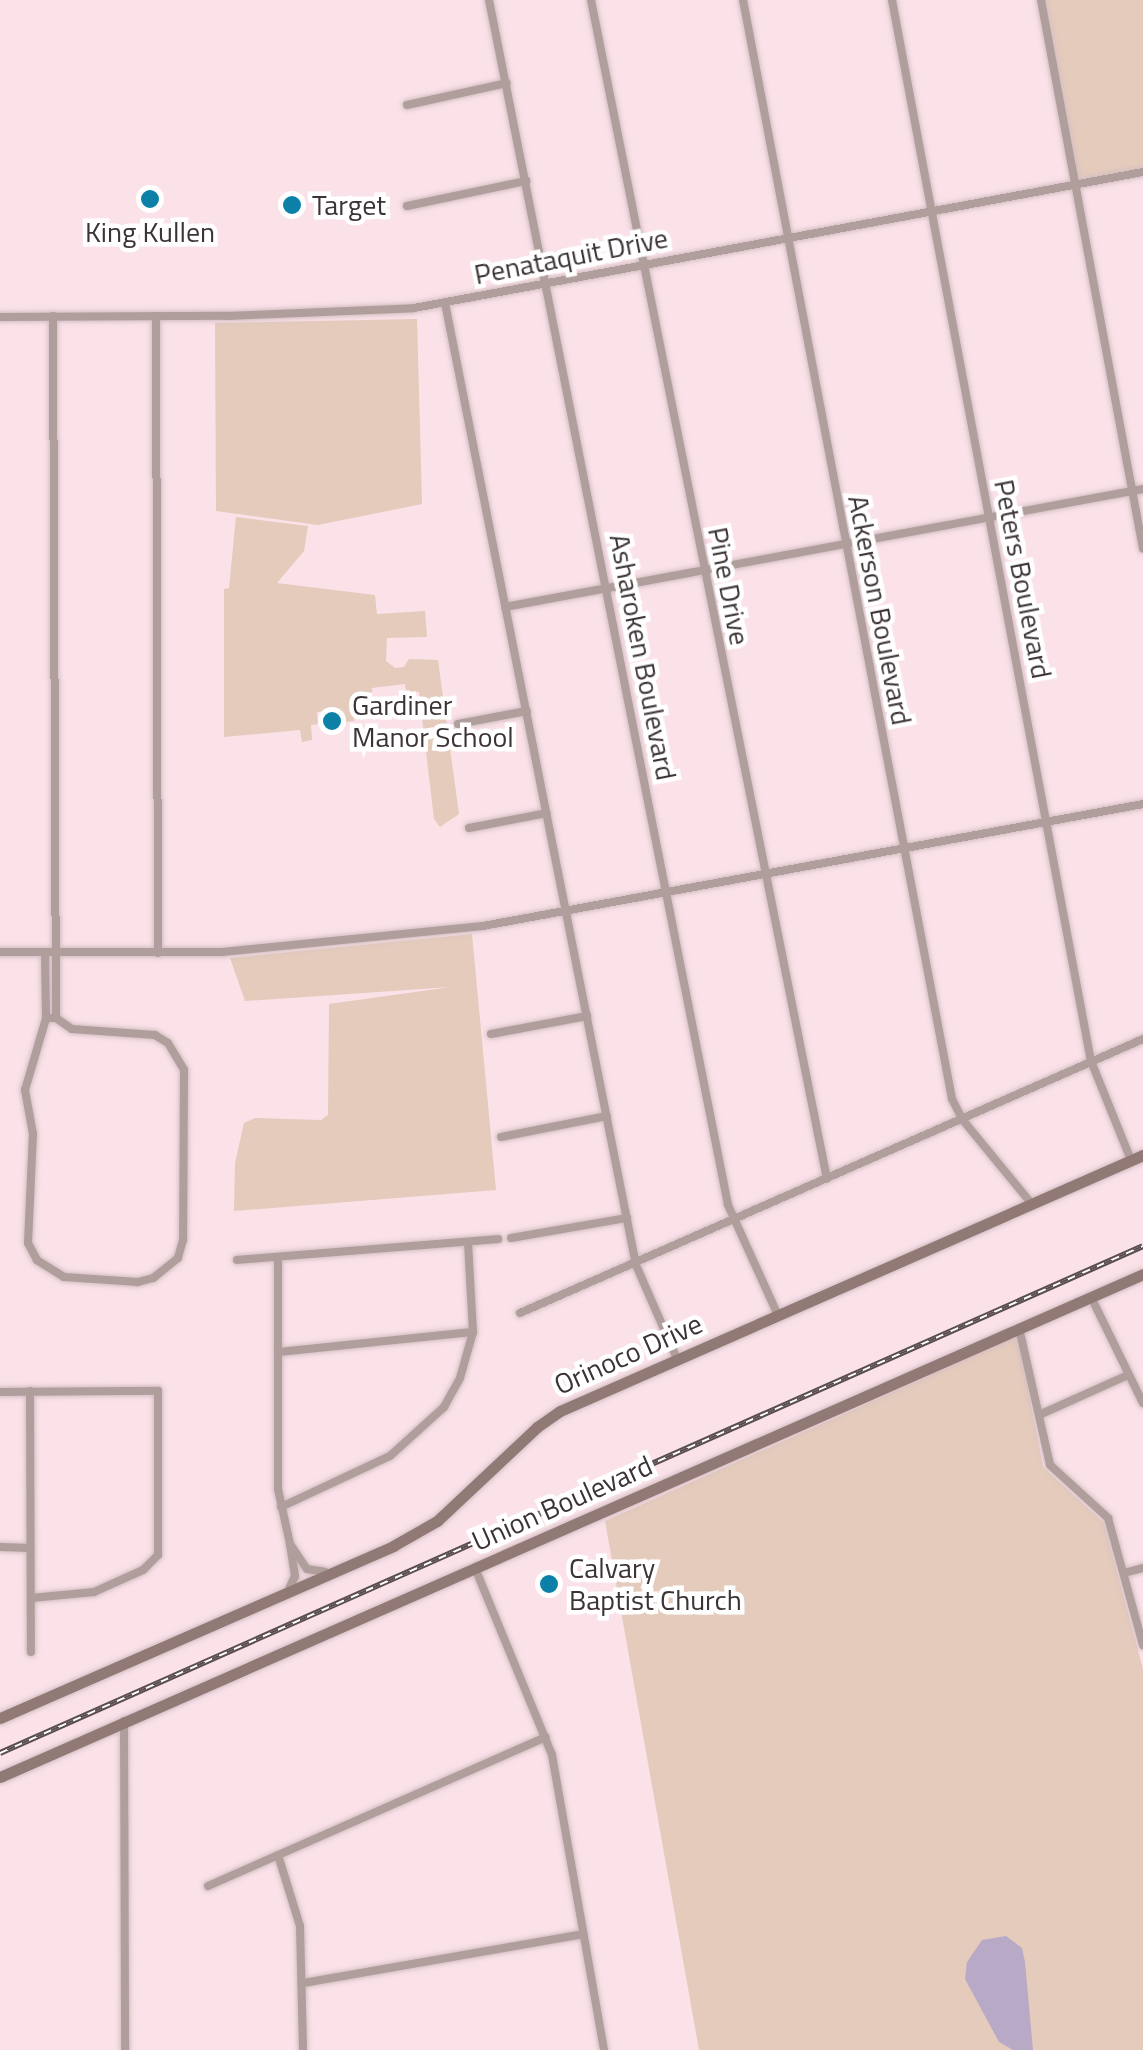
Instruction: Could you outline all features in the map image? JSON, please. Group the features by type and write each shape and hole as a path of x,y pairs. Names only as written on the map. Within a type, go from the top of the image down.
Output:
{"street":[{"name":"Asharoken Boulevard","path":"489,0 734,1219 778,1314"},
{"name":"Pine Drive","path":"592,0 827,1180"},
{"name":"Ackerson Boulevard","path":"743,0 945,1070 962,1119 1031,1203"},
{"name":"Peters Boulevard","path":"892,0 1091,1062 1137,1158"},
{"path":"1041,0 1143,549"},
{"path":"407,105 507,83"},
{"name":"Penataquit Drive","path":"0,316 156,316 414,308 1143,172"},
{"path":"407,206 526,181"},
{"path":"445,303 636,1265 677,1359"},
{"path":"46,1018 56,1018 72,1029 155,1034 168,1042 184,1070 183,1240 178,1258 153,1278 138,1282 64,1277 37,1260 28,1243 32,1134 26,1080 46,1018 50,952 53,316"},
{"path":"156,316 158,953"},
{"path":"506,606 1143,489"},
{"path":"458,724 527,711"},
{"path":"0,952 222,952 483,926 1143,804"},
{"path":"469,828 546,813"},
{"path":"50,952 56,1018"},
{"path":"490,1034 587,1016"},
{"path":"520,1313 1143,1040"},
{"path":"500,1137 607,1116"},
{"name":"Orinoco Drive","path":"0,1718 344,1569 437,1521 537,1427 560,1411 1137,1158"},
{"path":"511,1238 627,1218"},
{"path":"236,1260 498,1240"},
{"path":"281,1507 366,1469 421,1432 444,1407 460,1378 474,1332 468,1242"},
{"path":"278,1258 281,1507 295,1576 290,1588 279,1598"},
{"name":"Union Boulevard","path":"0,1777 1143,1274"},
{"path":"1091,1297 1143,1403"},
{"path":"1019,1328 1050,1465 1108,1518 1143,1645"},
{"path":"278,1352 474,1332"},
{"path":"1039,1414 1128,1375"},
{"path":"0,1392 158,1391 158,1555 149,1566 94,1592 31,1598"},
{"path":"30,1392 27,1548 31,1652"},
{"path":"290,1544 312,1571 344,1569"},
{"path":"0,1550 27,1548"},
{"path":"475,1568 546,1737 604,2050"},
{"path":"1124,1574 1143,1568"},
{"path":"124,1721 124,2050"},
{"path":"208,1886 546,1737"},
{"path":"278,1856 300,1926 303,2050"},
{"path":"304,1982 583,1934"}],"shaded area":[{"path":"1041,0 1143,0 1143,171 1075,183"},
{"path":"417,319 422,504 318,525 216,511 215,323"},
{"path":"236,517 308,526 304,551 277,583 375,595 377,614 425,611 427,637 387,638 386,661 395,668 404,667 409,659 438,660 459,814 440,827 434,819 419,692 406,692 405,684 372,688 372,706 353,709 354,721 345,722 344,710 342,722 333,723 332,711 317,712 318,724 311,725 312,740 302,742 300,730 224,737 224,589 229,588"},
{"path":"472,934 496,1190 234,1211 235,1163 244,1123 255,1118 321,1120 328,1115 329,1004 451,987 245,1001 230,958"},
{"path":"1018,1336 1043,1467 1104,1523 1143,1669 1143,2050 699,2050 605,1521"},
{"path":"1006,1936 1022,1948 1033,2050 1013,2050 999,2042 965,1979 967,1962 982,1940"}],"railway":[{"path":"0,1753 1143,1246"}],"place":[{"name":"King Kullen","path":"150,199"},
{"name":"Target","path":"292,205"},
{"name":"Gardiner Manor School","path":"332,721"},
{"name":"Calvary Baptist Church","path":"549,1584"}]}
